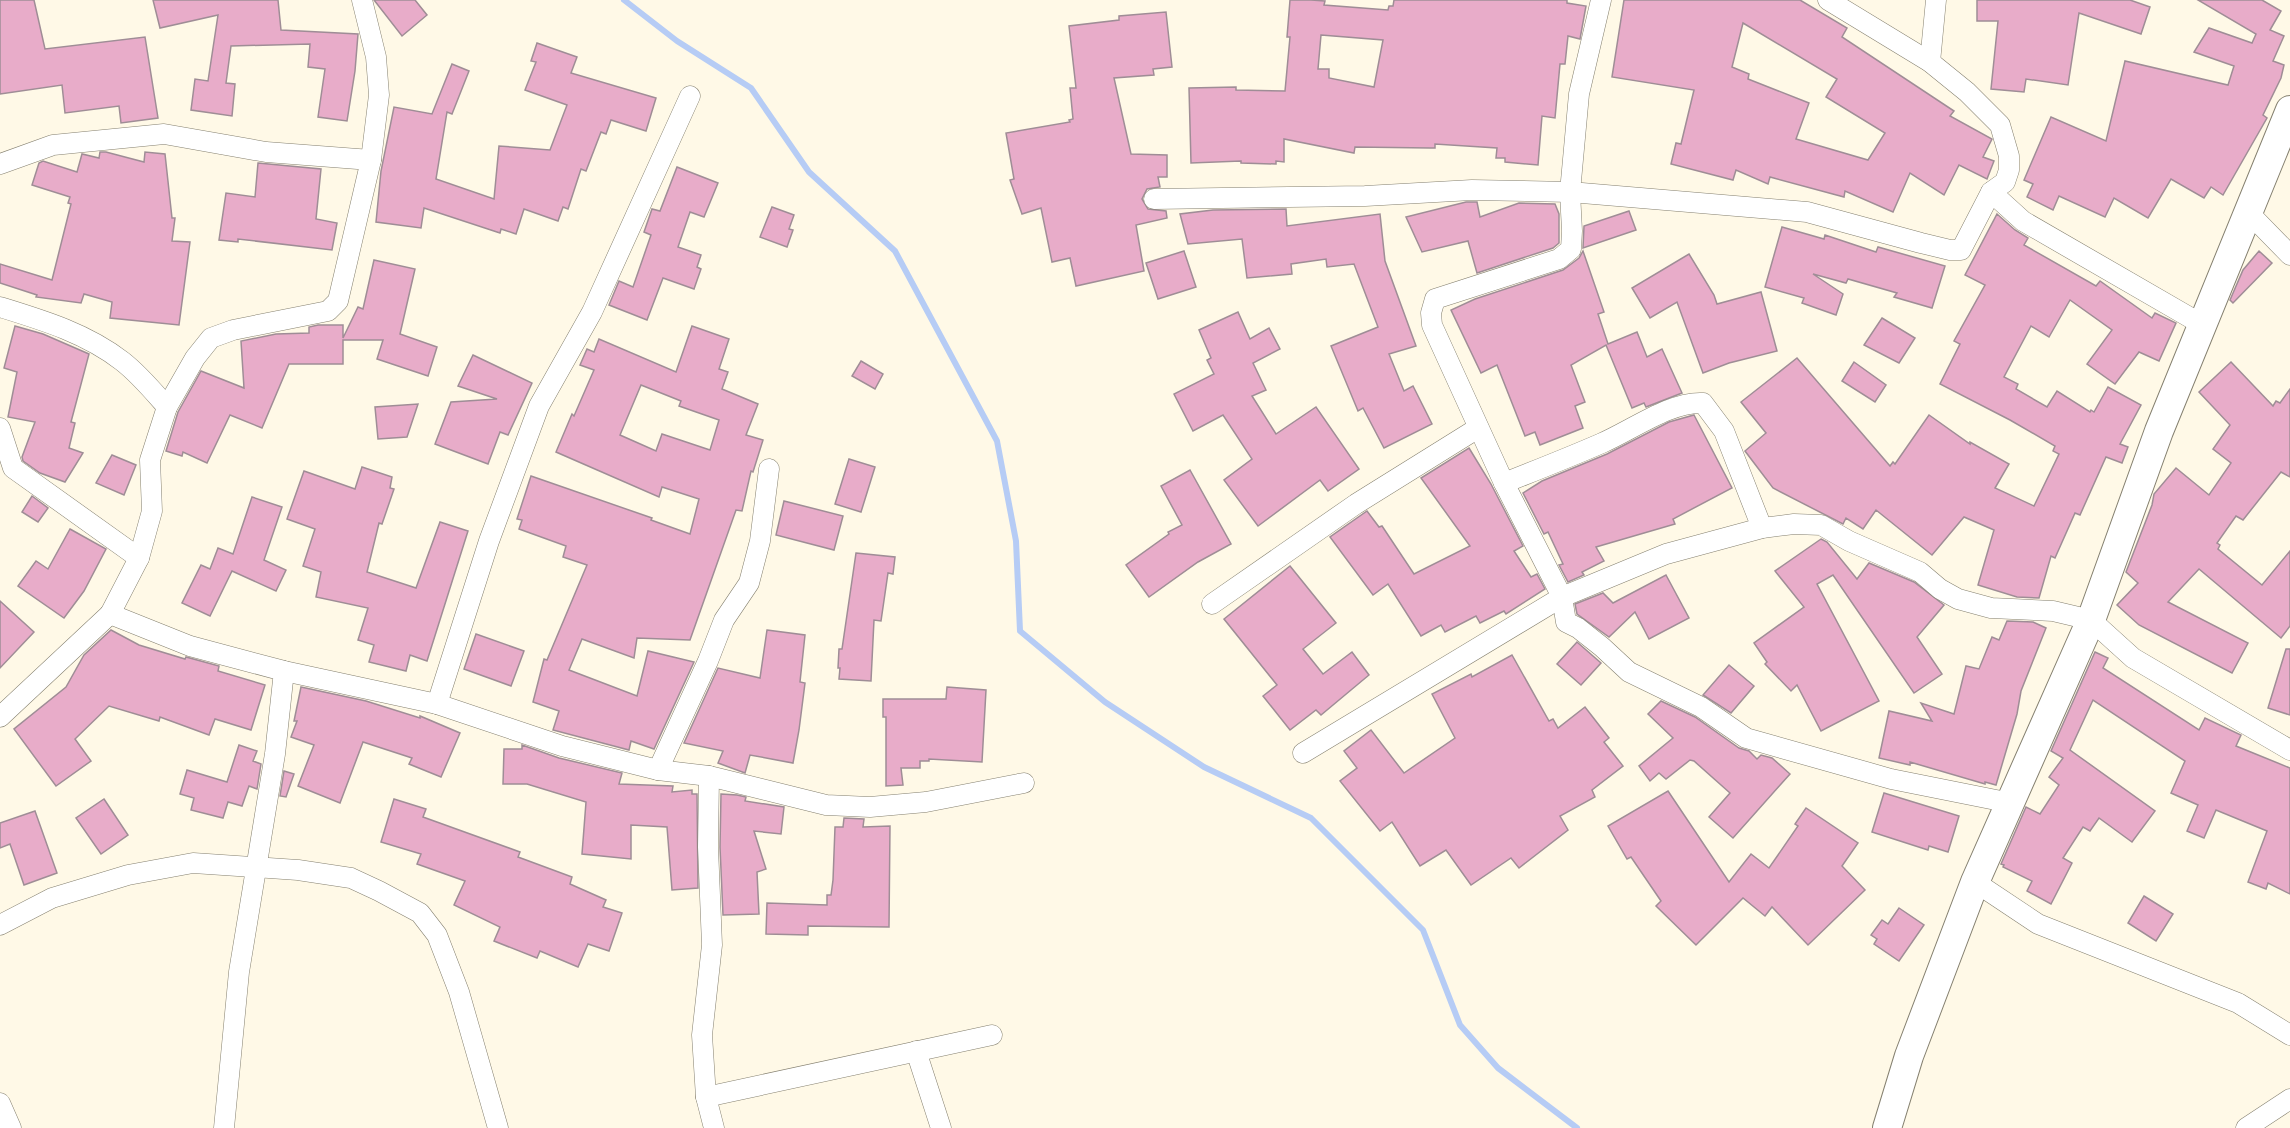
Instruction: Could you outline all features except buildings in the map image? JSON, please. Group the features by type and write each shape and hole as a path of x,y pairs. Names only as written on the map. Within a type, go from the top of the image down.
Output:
{"street":[{"path":"0,717 110,615 139,558 152,511 150,460 167,407 195,358 211,338 233,330 328,311 338,301 370,160 378,85 376,57 362,0"},
{"path":"1600,0 1579,94 1570,192 1571,249 1559,259 1435,299 1432,305 1432,325 1504,483 1562,597 1566,622 1578,628 1602,647 1629,672 1701,707 1746,738 1891,779 2011,803"},
{"path":"1154,199 1365,196 1472,190 1570,192 1808,212 1921,243 1950,250 1961,250 1990,192 2005,182 2009,170 2009,156 2000,125 1968,92 1930,62 1828,0"},
{"path":"1930,62 1936,0"},
{"path":"437,704 489,541 539,406 592,312 690,96"},
{"path":"1887,1128 1909,1056 1975,882 2091,620 2159,431 2290,110"},
{"path":"0,164 53,145 164,134 266,152 370,160"},
{"path":"1990,192 2023,221 2203,325"},
{"path":"2248,212 2290,255"},
{"path":"0,307 63,327 121,360 140,376 167,407"},
{"path":"1504,483 1603,442 1673,408 1692,402 1703,403 1724,431 1762,528"},
{"path":"0,428 13,468 139,558"},
{"path":"1212,604 1356,504 1478,428"},
{"path":"658,770 708,661 724,620 749,583 760,541 769,469"},
{"path":"1303,753 1562,597 1666,554 1762,528 1794,524 1821,525 1920,572 1940,589 1958,599 1991,608 2054,611 2091,620 2133,658 2290,750"},
{"path":"110,615 190,646 284,671 437,704 562,746 658,770 709,776 826,805 870,807 927,802 1024,783"},
{"path":"224,1128 239,972 275,754 284,671"},
{"path":"709,776 708,847 712,945 702,1035 706,1097 714,1128"},
{"path":"0,925 52,898 128,876 193,863 298,870 351,878 420,913 437,935 459,992 498,1128"},
{"path":"1975,882 2038,924 2238,1004 2277,1025 2290,1035"},
{"path":"706,1097 992,1035"},
{"path":"916,1051 941,1128"},
{"path":"0,1103 11,1128"},
{"path":"2246,1128 2288,1105"}],"waterway":[{"path":"624,0 677,41 751,88 809,172 895,251 997,441 1016,541 1020,631 1105,702 1204,767 1311,818 1423,930 1460,1025 1498,1068 1577,1128"}]}
